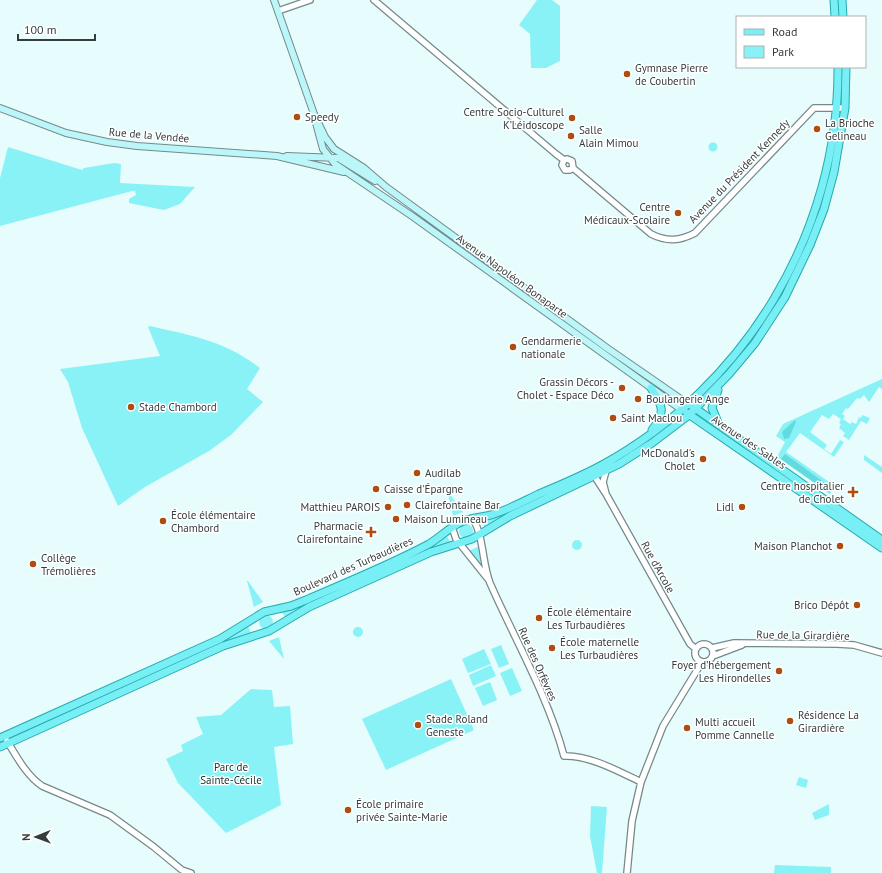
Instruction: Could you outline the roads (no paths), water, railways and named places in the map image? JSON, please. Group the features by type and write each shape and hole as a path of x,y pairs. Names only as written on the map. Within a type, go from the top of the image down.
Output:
{"main road":[{"path":"274,0 314,114 325,137 334,149 330,158 320,166"},
{"path":"834,0 835,16"},
{"path":"842,0 843,16"},
{"name":"Boulevard des Turbaudières","path":"4,739 220,639 264,612 302,602 427,545 459,523 495,514 601,466 648,437 682,410 707,386 749,338 773,303 802,245 815,211 826,170 837,108 838,68"},
{"name":"Boulevard des Turbaudières","path":"4,739 223,646 269,631 309,607 431,552 459,544 479,535 510,516 606,471 647,446 689,415 743,359 768,324 790,287 810,245 824,209 834,172 845,108 846,68"},
{"name":"Rue de la Vendée","path":"0,108 66,133 107,142 137,146 277,156 330,158"},
{"path":"314,114 321,145 330,158"},
{"name":"Avenue Napoléon Bonaparte","path":"334,149 364,168 386,187 595,339 688,404"},
{"name":"Rue de la Vendée","path":"277,156 347,173"},
{"name":"Avenue Napoléon Bonaparte","path":"330,158 340,159 362,174 386,187"},
{"name":"Avenue Napoléon Bonaparte","path":"330,158 347,173 412,216 682,410"},
{"path":"720,384 713,400 712,408 721,426"},
{"path":"648,437 658,422 662,410 660,402 651,388"},
{"name":"Avenue des Sables","path":"688,404 882,540"},
{"name":"Avenue des Sables","path":"682,410 882,548"},
{"path":"0,747 4,739"}],"street":[{"path":"278,11 310,0"},
{"name":"Avenue du Président Kennedy","path":"374,0 564,160 567,159 572,161 573,168 646,230 663,239 674,240 695,233 814,108 845,108"},
{"name":"Boulevard des Turbaudières","path":"594,477 601,466"},
{"name":"Rue d’Arcole","path":"606,471 603,485 606,494"},
{"name":"Rue d’Arcole","path":"594,477 606,494 690,644 696,649"},
{"name":"Rue des Orfèvres","path":"473,519 479,535 489,581 556,730 564,756 574,756 593,761 641,782"},
{"name":"Rue des Orfèvres","path":"452,528 454,536 459,544 489,581"},
{"name":"Rue de la Girardière","path":"696,649 704,644 712,648 734,643 846,644 882,653"},
{"name":"Rue de la Girardière","path":"702,662 708,662 713,656 746,644"},
{"path":"712,648 713,656"},
{"path":"627,873 632,821 641,782 663,726 702,662 695,657 696,649"},
{"path":"4,739 35,780 42,786 110,815 154,847 182,870 190,873"}],"place":[{"name":"Gymnase Pierre de Coubertin","path":"627,74"},
{"name":"Speedy","path":"297,117"},
{"name":"Centre Socio-Culturel K’Léidoscope","path":"572,118"},
{"name":"La Brioche Gelineau","path":"817,129"},
{"name":"Salle Alain Mimou","path":"571,136"},
{"name":"Centre Médicaux-Scolaire","path":"678,213"},
{"name":"Gendarmerie nationale","path":"513,347"},
{"name":"Grassin Décors - Cholet - Espace Déco","path":"622,388"},
{"name":"Boulangerie Ange","path":"638,399"},
{"name":"Stade Chambord","path":"131,407"},
{"name":"Saint Maclou","path":"613,418"},
{"name":"McDonald's Cholet","path":"703,459"},
{"name":"Audilab","path":"417,473"},
{"name":"Caisse d'Épargne","path":"376,489"},
{"name":"Centre hospitalier de Cholet","path":"853,492"},
{"name":"Clairefontaine Bar","path":"407,505"},
{"name":"Matthieu PAROIS","path":"388,507"},
{"name":"Lidl","path":"742,507"},
{"name":"Maison Lumineau","path":"396,519"},
{"name":"École élémentaire Chambord","path":"163,521"},
{"name":"Pharmacie Clairefontaine","path":"371,532"},
{"name":"Maison Planchot","path":"840,546"},
{"name":"Collège Trémolières","path":"33,564"},
{"name":"Brico Dépôt","path":"857,605"},
{"name":"École élémentaire Les Turbaudières","path":"539,618"},
{"name":"École maternelle Les Turbaudières","path":"552,648"},
{"name":"Foyer d’hébergement Les Hirondelles","path":"779,671"},
{"name":"Résidence La Girardière","path":"790,721"},
{"name":"Stade Roland Geneste","path":"418,725"},
{"name":"Multi accueil Pomme Cannelle","path":"687,728"},
{"name":"École primaire privée Sainte-Marie","path":"348,810"}],"park label":[{"name":"Parc de Sainte-Cécile","path":"231,773"}]}
